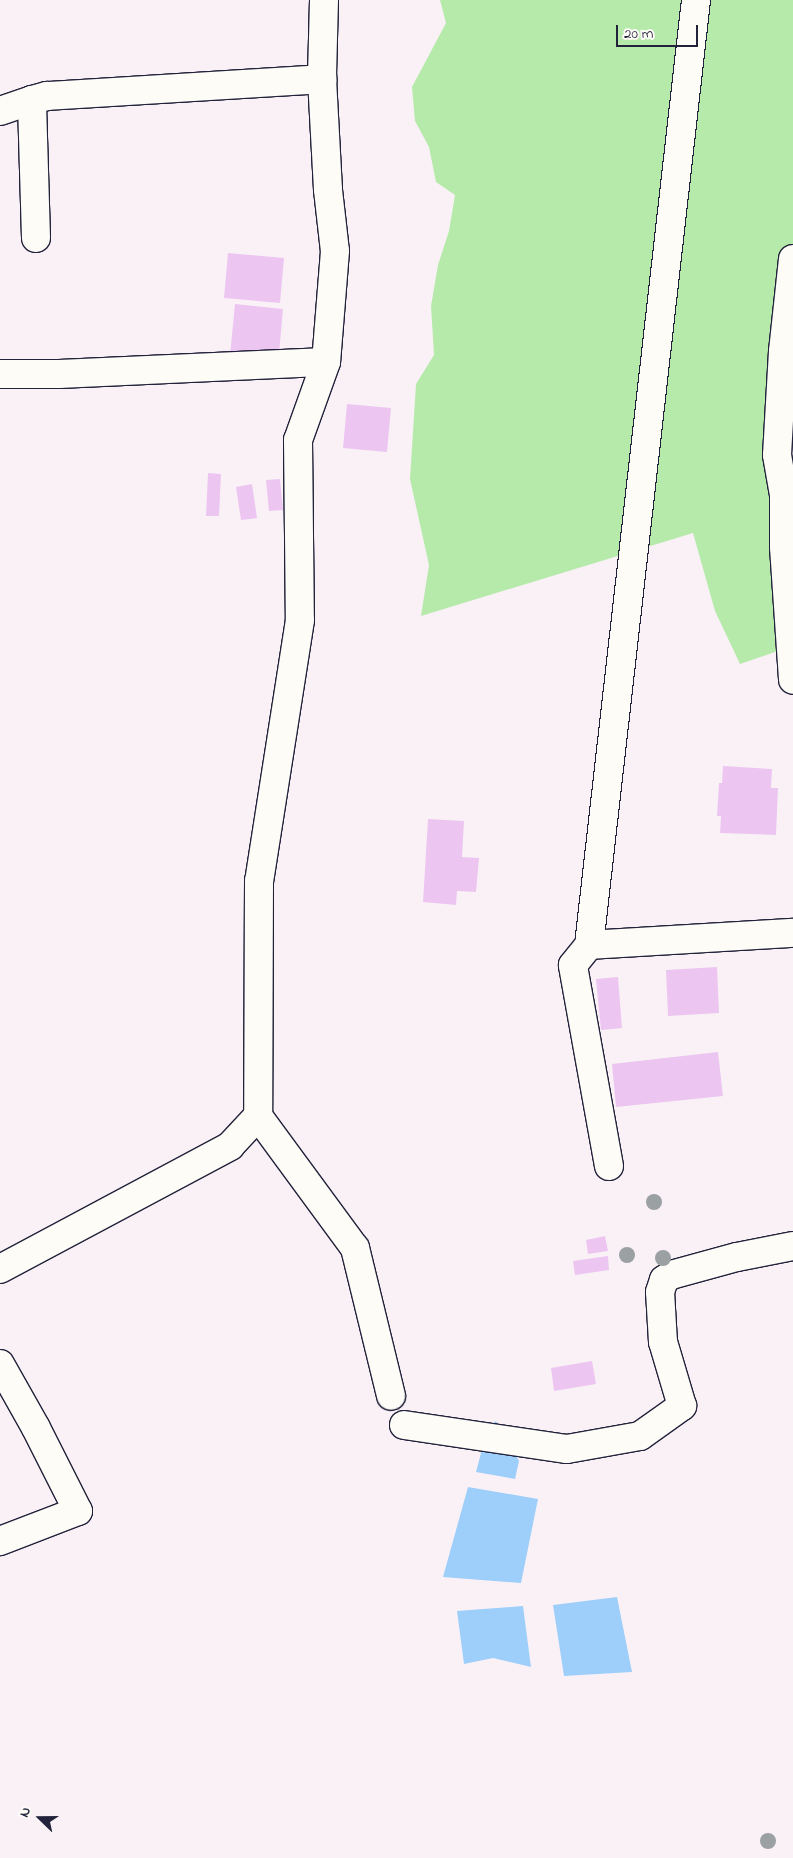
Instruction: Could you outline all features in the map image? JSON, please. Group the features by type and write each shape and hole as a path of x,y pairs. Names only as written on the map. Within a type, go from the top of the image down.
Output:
{"street":[{"path":"324,0 322,79 328,190 335,252 326,362 298,440 300,620 259,881 258,1116 355,1248 391,1396"},
{"path":"608,1166 573,965 589,945 696,0"},
{"path":"0,111 47,96 322,79"},
{"path":"32,100 36,238"},
{"path":"793,259 783,352 777,455 789,494 784,546 793,680"},
{"path":"0,374 59,374 326,362"},
{"path":"589,945 793,933"},
{"path":"0,1269 230,1146 258,1116"},
{"path":"404,1425 567,1449 640,1436 682,1406 663,1342 660,1292 664,1280 671,1276 737,1257 793,1246"},
{"path":"0,1364 36,1428 78,1511 0,1541"}],"green space":[{"path":"440,0 793,0 793,259 783,351 792,646 740,664 715,611 693,533 421,616 429,565 410,479 416,384 434,355 431,306 438,265 449,231 455,195 436,182 429,147 415,121 412,87 446,23"}],"water":[{"path":"496,1421 519,1461 515,1479 476,1472 488,1427"},
{"path":"468,1487 538,1499 521,1583 443,1577"},
{"path":"617,1597 632,1672 564,1676 553,1605"},
{"path":"523,1606 531,1667 493,1658 464,1664 457,1611"}],"building":[{"path":"228,253 284,258 280,303 224,298"},
{"path":"235,304 283,309 279,354 230,355"},
{"path":"347,404 391,408 387,452 343,448"},
{"path":"208,473 221,474 219,516 206,516"},
{"path":"280,479 283,510 269,511 266,480"},
{"path":"252,484 257,518 241,520 236,487"},
{"path":"723,766 772,769 771,788 778,788 776,835 720,833 721,816 717,816 719,783 722,783"},
{"path":"428,819 464,821 462,857 479,858 476,892 457,891 456,905 423,902"},
{"path":"717,967 719,1013 668,1016 666,970"},
{"path":"618,977 622,1028 601,1030 596,979"},
{"path":"718,1052 723,1096 616,1107 612,1064"},
{"path":"605,1236 608,1251 588,1254 586,1240"},
{"path":"608,1256 609,1270 575,1275 573,1261"},
{"path":"592,1361 596,1384 554,1391 551,1368"}]}
